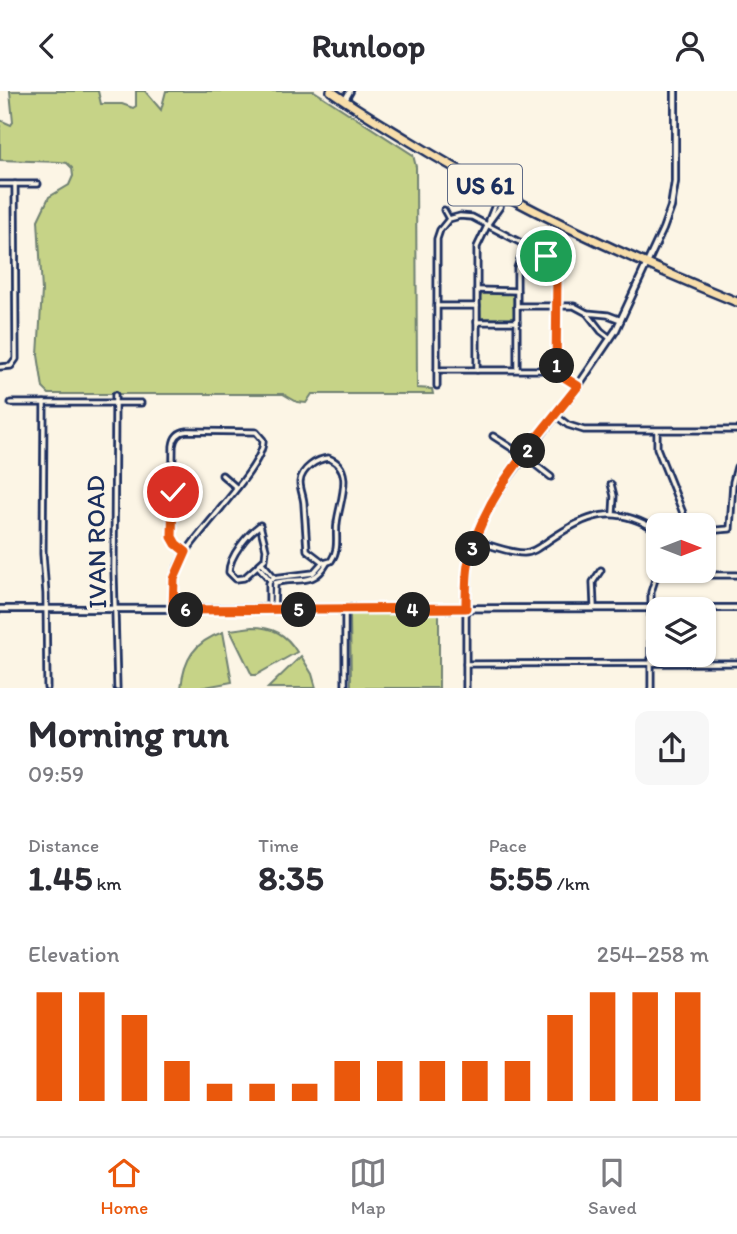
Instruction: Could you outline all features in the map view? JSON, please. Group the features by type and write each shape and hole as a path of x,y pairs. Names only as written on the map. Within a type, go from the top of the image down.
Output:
{"highway":[{"name":"US 61","path":"331,91 502,197 647,265 737,302"}],"street":[{"path":"344,100 349,91"},
{"path":"466,688 467,578 475,541 491,505 524,456 578,386 621,321 647,265 665,224 673,192 676,91"},
{"path":"0,184 38,184"},
{"path":"0,367 13,365 16,359 15,184"},
{"path":"477,370 477,247 500,207 502,197"},
{"path":"444,210 449,219"},
{"path":"437,386 437,239 449,219 468,216 546,256 554,265 557,273 556,372"},
{"path":"517,369 518,262 525,246"},
{"path":"477,291 517,291"},
{"path":"437,306 477,306"},
{"path":"517,306 574,306 587,313 610,338"},
{"path":"587,313 621,321"},
{"path":"596,323 600,314"},
{"path":"477,322 517,322"},
{"path":"438,370 517,369 556,372 578,386"},
{"name":"IVAN ROAD","path":"115,395 114,572 117,688"},
{"path":"11,403 141,403"},
{"path":"44,403 43,554 47,609 47,688"},
{"path":"555,415 565,423 584,430 737,430"},
{"path":"173,610 174,579 186,552 237,488 263,447 259,434 245,431 180,433 173,446 172,535 176,544 186,552"},
{"path":"657,431 657,448 683,513"},
{"path":"494,436 551,477"},
{"path":"274,581 317,577 337,551 337,525 344,479 340,465 326,458 305,470 300,484 304,499 303,518 307,550 321,563"},
{"path":"716,530 730,529 737,467"},
{"path":"222,475 237,488"},
{"path":"611,484 614,496 613,514"},
{"path":"475,541 524,553 534,551 578,521 597,515 613,514 646,523"},
{"path":"260,525 266,556 260,564 240,579 231,575 228,570 250,534 260,525"},
{"path":"291,579 313,573 321,563 327,562"},
{"path":"260,564 274,581"},
{"path":"594,607 593,582 601,570"},
{"path":"716,575 737,575"},
{"path":"272,610 274,581"},
{"path":"0,609 646,608"},
{"path":"716,608 737,608"},
{"path":"345,610 345,688"},
{"path":"716,663 737,663"},
{"path":"466,664 646,664"},
{"path":"651,667 651,688"}],"green space":[{"path":"10,91 98,91 101,104 122,104 133,108 136,106 136,91 145,91 161,110 166,91 314,91 413,155 416,167 417,388 432,389 433,394 312,394 306,403 297,402 283,394 49,394 43,388 38,355 42,291 38,220 49,197 69,185 73,176 72,168 67,163 60,162 0,160 0,120 11,125 13,122"},
{"path":"483,293 513,294 514,317 481,318 480,297"},
{"path":"439,613 439,688 351,688 350,614"},
{"path":"266,628 278,633 297,652 252,675 230,630"},
{"path":"223,632 232,682 200,688 181,688 185,668 192,653 205,641"},
{"path":"301,656 312,674 316,688 268,688"}],"route":[{"path":"173,492 172,537 186,552 174,579 173,610 466,608 468,565 483,518 505,482 578,386 556,372 557,273 546,256"}]}
